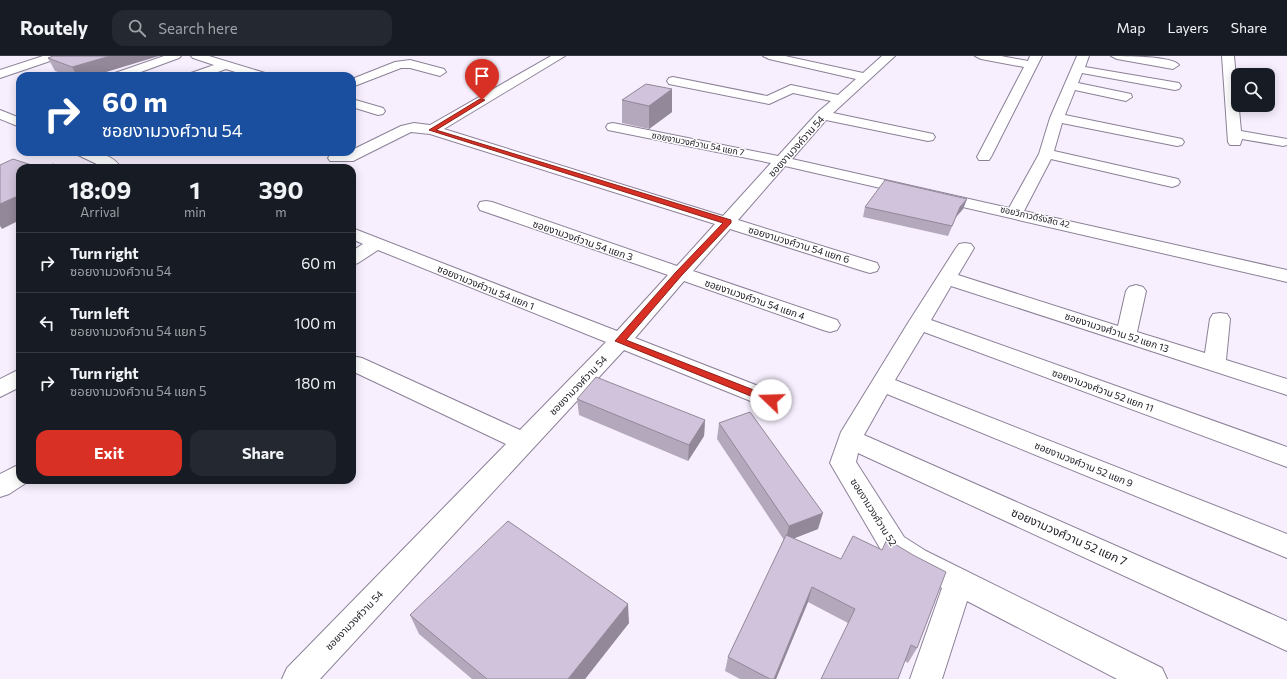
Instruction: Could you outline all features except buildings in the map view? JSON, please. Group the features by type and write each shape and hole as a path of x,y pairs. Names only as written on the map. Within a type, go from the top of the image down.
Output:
{"street":[{"path":"0,74 55,56"},
{"path":"130,72 175,56"},
{"path":"197,56 248,72"},
{"path":"432,130 559,56"},
{"path":"769,56 875,65"},
{"path":"981,56 1034,60 984,157"},
{"path":"1117,56 1173,65"},
{"path":"1228,56 1235,138 1283,142"},
{"path":"1016,213 1046,154 1056,118 1080,62 1175,86"},
{"path":"356,81 399,65 410,64 440,72"},
{"path":"206,72 226,65"},
{"name":"ซอยงามวงศ์วาน 54","path":"298,679 620,341 823,115 875,65"},
{"path":"673,80 769,100 791,89 840,99"},
{"path":"1070,85 1126,97"},
{"path":"356,105 378,111"},
{"path":"0,114 16,121"},
{"path":"823,115 928,137"},
{"path":"1056,118 1177,142"},
{"name":"ซอยงามวงศ์วาน 54 แยก 6","path":"356,154 406,129 414,127 432,130 870,267"},
{"name":"ซอยงามวงศ์วาน 54 แยก 7","path":"613,127 782,161"},
{"path":"1046,154 1172,182"},
{"path":"91,156 109,164"},
{"name":"ซอยงามวงศ์วาน 54 แยก 6","path":"335,158 348,158 352,156"},
{"name":"ซอยวิภาวดีรังสิต 42","path":"782,161 1016,213 1287,276"},
{"name":"ซอยงามวงศ์วาน 54 แยก 3","path":"486,206 679,274"},
{"name":"ซอยงามวงศ์วาน 54 แยก 1","path":"356,235 771,400"},
{"path":"356,256 376,244"},
{"name":"ซอยงามวงศ์วาน 52","path":"964,248 850,438 843,463 894,546 916,560 1151,679"},
{"name":"ซอยงามวงศ์วาน 54 แยก 4","path":"679,274 830,325"},
{"name":"ซอยงามวงศ์วาน 52 แยก 13","path":"946,278 1287,387"},
{"path":"1126,335 1136,291"},
{"path":"1215,364 1220,319"},
{"name":"ซอยงามวงศ์วาน 52 แยก 11","path":"918,323 1287,457"},
{"path":"356,364 524,442"},
{"path":"0,389 16,379"},
{"name":"ซอยงามวงศ์วาน 52 แยก 9","path":"882,383 1287,546"},
{"name":"ซอยงามวงศ์วาน 52 แยก 7","path":"850,438 1287,636"},
{"path":"0,487 16,477"},
{"path":"926,679 959,582"}],"route":[{"path":"482,100 432,130 728,222 679,274 620,341 771,400"}]}
